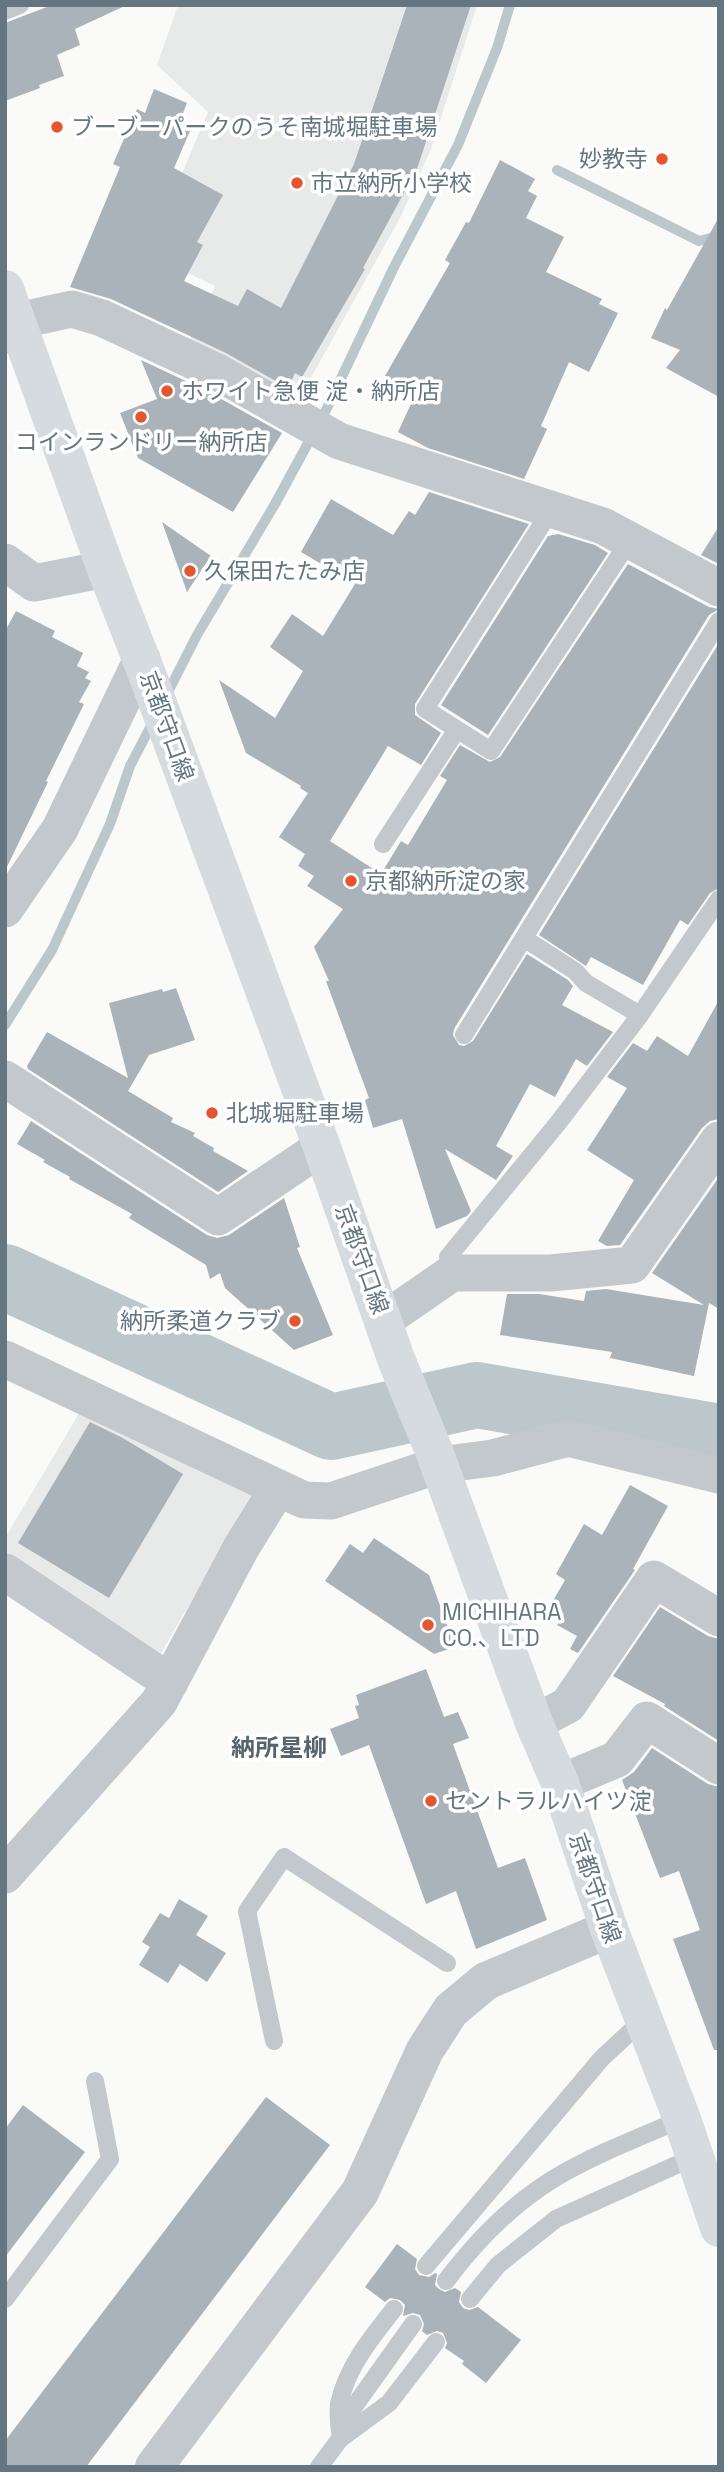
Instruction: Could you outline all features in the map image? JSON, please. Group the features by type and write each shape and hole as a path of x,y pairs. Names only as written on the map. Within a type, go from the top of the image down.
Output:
{"main road":[{"name":"京都守口線","path":"9,315 146,670 322,1147 396,1359 559,1783 609,1930 682,2119 719,2228"}],"street":[{"path":"9,315 72,309 102,318 217,372 339,441 603,526 719,588"},
{"path":"5,562 34,583 106,569"},
{"path":"5,909 60,829 146,670"},
{"path":"5,1079 218,1217 322,1147"},
{"path":"384,1320 452,1273 551,1273 632,1265 719,1140"},
{"path":"5,1359 304,1500 331,1501 436,1458 494,1458 568,1438 719,1475"},
{"path":"5,1875 159,1702 241,1548 278,1488"},
{"path":"5,1572 170,1682"},
{"path":"534,1723 568,1705 654,1578 719,1618"},
{"path":"559,1783 617,1759 647,1720 715,1756"},
{"path":"154,2467 360,2192 425,2050 451,2010 486,1981 609,1930"}],"lane":[{"path":"5,11 20,5"},
{"path":"551,510 425,709 491,751 630,540"},
{"path":"464,1035 719,621"},
{"path":"383,844 456,731"},
{"path":"452,1273 448,1257 558,1123 640,1015 719,899"},
{"path":"525,939 575,971 586,983 640,1015"},
{"path":"274,2041 247,1911 284,1857 447,1963"},
{"path":"426,2266 602,2058 642,2021"},
{"path":"5,2300 110,2159 95,2081"},
{"path":"446,2281 470,2250 513,2208 555,2178 682,2119"},
{"path":"470,2299 498,2265 556,2219 694,2157"},
{"path":"340,2439 339,2406 350,2372 364,2346 394,2309"},
{"path":"319,2467 340,2439 353,2408 413,2324"},
{"path":"340,2439 389,2403 436,2342"}],"shaded area":[{"name":"市立納所小学校","path":"178,5 477,5 431,149 400,218 298,401 189,341 215,286 148,254 208,112 157,65"},
{"path":"87,1400 259,1485 161,1653 5,1552 5,1538"}],"building":[{"path":"52,5 127,5 75,29 80,45 57,55 64,76 5,101 5,23"},
{"path":"407,5 471,5 417,169 363,268 365,269 302,377 295,373 288,388 226,353 111,299 70,287 120,167 113,164 137,109 145,113 154,89 187,103 178,126 190,131 174,168 223,195 197,242 203,245 184,281 238,306 247,289 281,308 354,164"},
{"path":"500,160 535,179 528,191 537,196 526,218 564,237 546,272 602,299 599,304 618,313 589,372 569,362 541,426 547,429 524,479 428,448 398,432 416,393 385,376 450,263 445,260 466,222 469,223"},
{"path":"719,217 719,397 666,368 680,350 651,338 665,308 667,310"},
{"path":"141,360 207,391 282,433 233,512 138,458 120,413 157,399"},
{"path":"429,492 529,524 415,704 415,715 441,733 421,765 388,746 330,841 381,874 401,841 408,845 447,780 440,776 460,745 490,762 500,757 628,564 709,607 719,609 709,615 454,1029 453,1035 459,1045 464,1046 473,1041 527,954 573,986 562,1005 613,1032 587,1066 576,1059 555,1097 530,1084 496,1146 513,1156 496,1180 445,1149 471,1211 467,1216 436,1229 402,1119 373,1128 365,1100 369,1098 326,981 329,981 314,947 343,909 307,886 314,876 298,866 305,854 279,837 308,793 246,753 219,680 275,718 303,671 270,647 292,614 323,636 355,584 301,552 331,499 393,535 409,511 415,515"},
{"name":"久保田たたみ店","path":"162,522 211,556 187,592"},
{"path":"719,526 719,564 701,555"},
{"path":"558,534 595,545 608,553 488,735 441,705 548,536"},
{"path":"16,611 55,631 52,637 83,653 77,666 89,672 85,678 91,681 79,702 84,704 5,871 5,631"},
{"path":"719,643 719,888 710,893 688,925 680,920 643,985 591,957 586,966 539,935"},
{"path":"176,988 195,1040 149,1055 128,1091 173,1118 171,1122 195,1133 193,1136 214,1148 213,1151 248,1171 218,1192 27,1066 47,1032 128,1078 109,1003"},
{"path":"719,1000 719,1119 710,1121 702,1128 620,1245 607,1246 598,1241 634,1180 587,1150 627,1088 607,1077 633,1043 647,1051 657,1036 688,1056"},
{"path":"31,1121 207,1235 217,1238 229,1235 284,1198 300,1247 297,1248 333,1335 294,1350 225,1288 220,1273 210,1279 206,1265 129,1218 132,1214 69,1179 70,1177 43,1162 45,1160 17,1144"},
{"path":"719,1177 719,1309 709,1303 694,1376 610,1358 612,1352 500,1335 507,1294 539,1294 584,1301 586,1291 606,1289 704,1305 652,1273"},
{"path":"90,1422 183,1474 109,1598 18,1543"},
{"path":"630,1485 668,1506 633,1569 635,1570 578,1653 570,1649 577,1636 557,1625 564,1614 550,1606 565,1580 556,1574 584,1524 602,1535"},
{"path":"374,1538 429,1575 455,1647 434,1654 325,1581 350,1544 363,1553"},
{"path":"660,1607 708,1636 719,1639 719,1741 664,1706 665,1704 613,1676"},
{"name":"セントラルハイツ淀","path":"426,1669 444,1717 458,1712 469,1738 453,1744 498,1868 525,1858 547,1920 476,1949 456,1891 426,1904 369,1745 341,1756 330,1729 359,1718 355,1706 359,1705 356,1695"},
{"path":"652,1748 708,1784 719,1787 719,2050 714,2050 673,1939 700,1930 679,1871 660,1878 622,1780 634,1772"},
{"path":"179,1899 208,1916 196,1935 226,1953 207,1982 180,1964 168,1983 139,1965 150,1947 142,1942 160,1913 169,1918"},
{"path":"266,2097 330,2145 86,2467 5,2467 5,2441"},
{"path":"23,2105 85,2152 5,2257 5,2129"},
{"path":"397,2244 417,2259 415,2269 419,2275 429,2277 437,2274 435,2285 445,2292 455,2288 461,2292 459,2302 463,2308 469,2310 478,2307 521,2340 486,2383 462,2364 464,2361 445,2348 447,2343 443,2333 437,2331 427,2335 422,2331 424,2324 420,2315 413,2313 403,2316 405,2305 400,2300 390,2298 385,2302 365,2287"}],"waterway":[{"path":"166,696 197,635 275,504 326,410 394,267 458,145 497,48 510,5"},
{"path":"557,170 699,241 719,236"},
{"path":"5,1025 52,950 110,824 130,766 154,720"},
{"path":"5,1277 331,1427 477,1395 719,1437"}],"place":[{"name":"ブーブーパークのうそ南城堀駐車場","path":"57,127"},
{"name":"妙教寺","path":"662,159"},
{"name":"市立納所小学校","path":"297,183"},
{"name":"ホワイト急便 淀・納所店","path":"167,391"},
{"name":"コインランドリー納所店","path":"141,417"},
{"name":"久保田たたみ店","path":"190,571"},
{"name":"京都納所淀の家","path":"351,881"},
{"name":"北城堀駐車場","path":"212,1113"},
{"name":"納所柔道クラブ","path":"295,1321"},
{"name":"MICHIHARA CO.、LTD","path":"428,1625"},
{"name":"セントラルハイツ淀","path":"431,1801"}],"district":[{"name":"納所星柳","path":"279,1748"}]}
